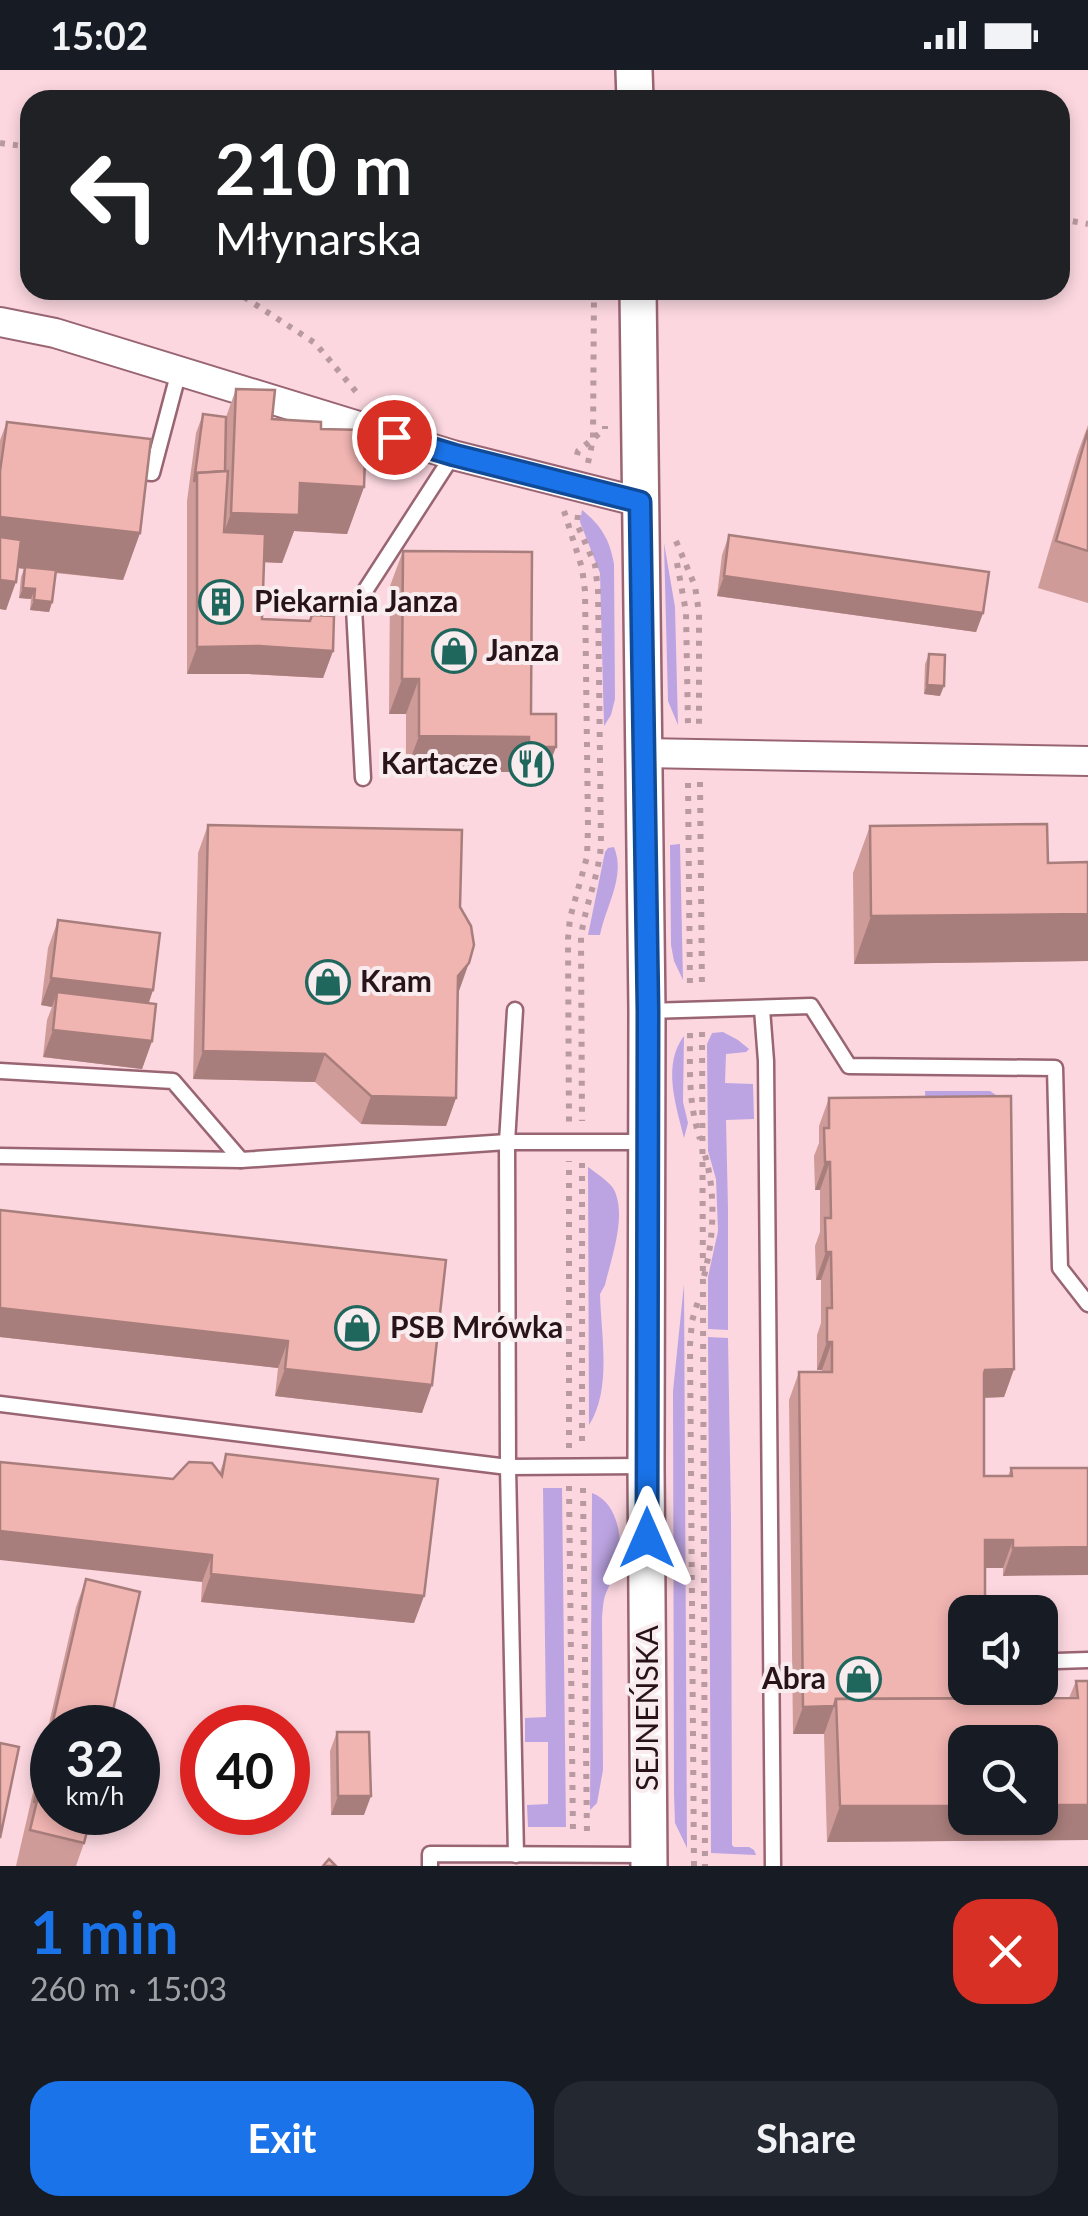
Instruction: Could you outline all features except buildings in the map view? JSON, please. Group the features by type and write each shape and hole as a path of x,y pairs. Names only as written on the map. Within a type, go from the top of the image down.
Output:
{"street":[{"name":"SEJNEŃSKA","path":"638,300 648,1011 649,1860"},
{"path":"0,322 55,332 454,455 640,502"},
{"path":"644,753 1088,761"}],"lane":[{"path":"114,469 152,473 179,371"},
{"path":"363,778 354,608 454,455"},
{"path":"648,1011 812,1006 849,1066 1055,1068 1060,1268 1088,1304"},
{"path":"762,1009 766,1081 772,1866"},
{"path":"515,1010 507,1142 508,1468 516,1855"},
{"path":"0,1071 173,1082 240,1160"},
{"path":"0,1156 240,1160 507,1142 646,1142"},
{"path":"0,1404 508,1468 646,1466"},
{"path":"1058,1661 1088,1660"},
{"path":"430,1866 430,1854 580,1855 649,1860"}],"path":[{"path":"248,300 315,343 360,396"},
{"path":"580,1855 576,1142 568,939 587,857 588,826 585,591 564,511 593,439 594,300"},
{"path":"580,1855 576,1142 581,937 598,873 601,844 598,590 595,565 577,524 576,486 578,451 606,429 606,409"},
{"path":"694,754 686,612 669,526 695,586 697,600 696,1010 702,1146"},
{"path":"694,1866 690,1345 712,1236 712,1190 690,1092 696,1010"},
{"path":"701,1289 704,1866"}],"shaded area":[{"path":"582,510 604,534 614,564 615,699 604,726 600,573 580,522"},
{"path":"664,543 675,607 678,725 668,701"},
{"path":"680,844 683,980 671,945 670,845"},
{"path":"614,847 618,869 614,891 600,935 588,935 605,852"},
{"path":"723,1032 749,1049 726,1054 725,1083 753,1084 754,1119 726,1120 728,1330 708,1329 708,1277 718,1231 716,1179 708,1151 707,1044 712,1033"},
{"path":"684,1036 683,1102 688,1123 684,1138 672,1072 677,1047"},
{"path":"925,1091 990,1091 996,1095 1002,1111 926,1115"},
{"path":"588,1167 613,1188 619,1210 614,1249 600,1294 604,1361 601,1395 589,1425"},
{"path":"684,1284 687,1848 675,1823 674,1794 673,1391"},
{"path":"708,1337 728,1338 732,1845 749,1847 756,1855 711,1853"},
{"path":"543,1488 562,1488 566,1827 528,1827 527,1805 548,1804 548,1742 525,1742 525,1718 546,1717"},
{"path":"592,1493 614,1515 620,1549 617,1571 603,1605 603,1770 597,1803 590,1810"}],"place":[{"name":"Piekarnia Janza","path":"221,602"},
{"name":"Janza","path":"454,651"},
{"name":"Kartacze","path":"531,764"},
{"name":"Kram","path":"328,982"},
{"name":"PSB Mrówka","path":"357,1328"},
{"name":"Abra","path":"859,1679"}],"route":[{"path":"394,437 640,502 648,1011 647,1538"}]}
